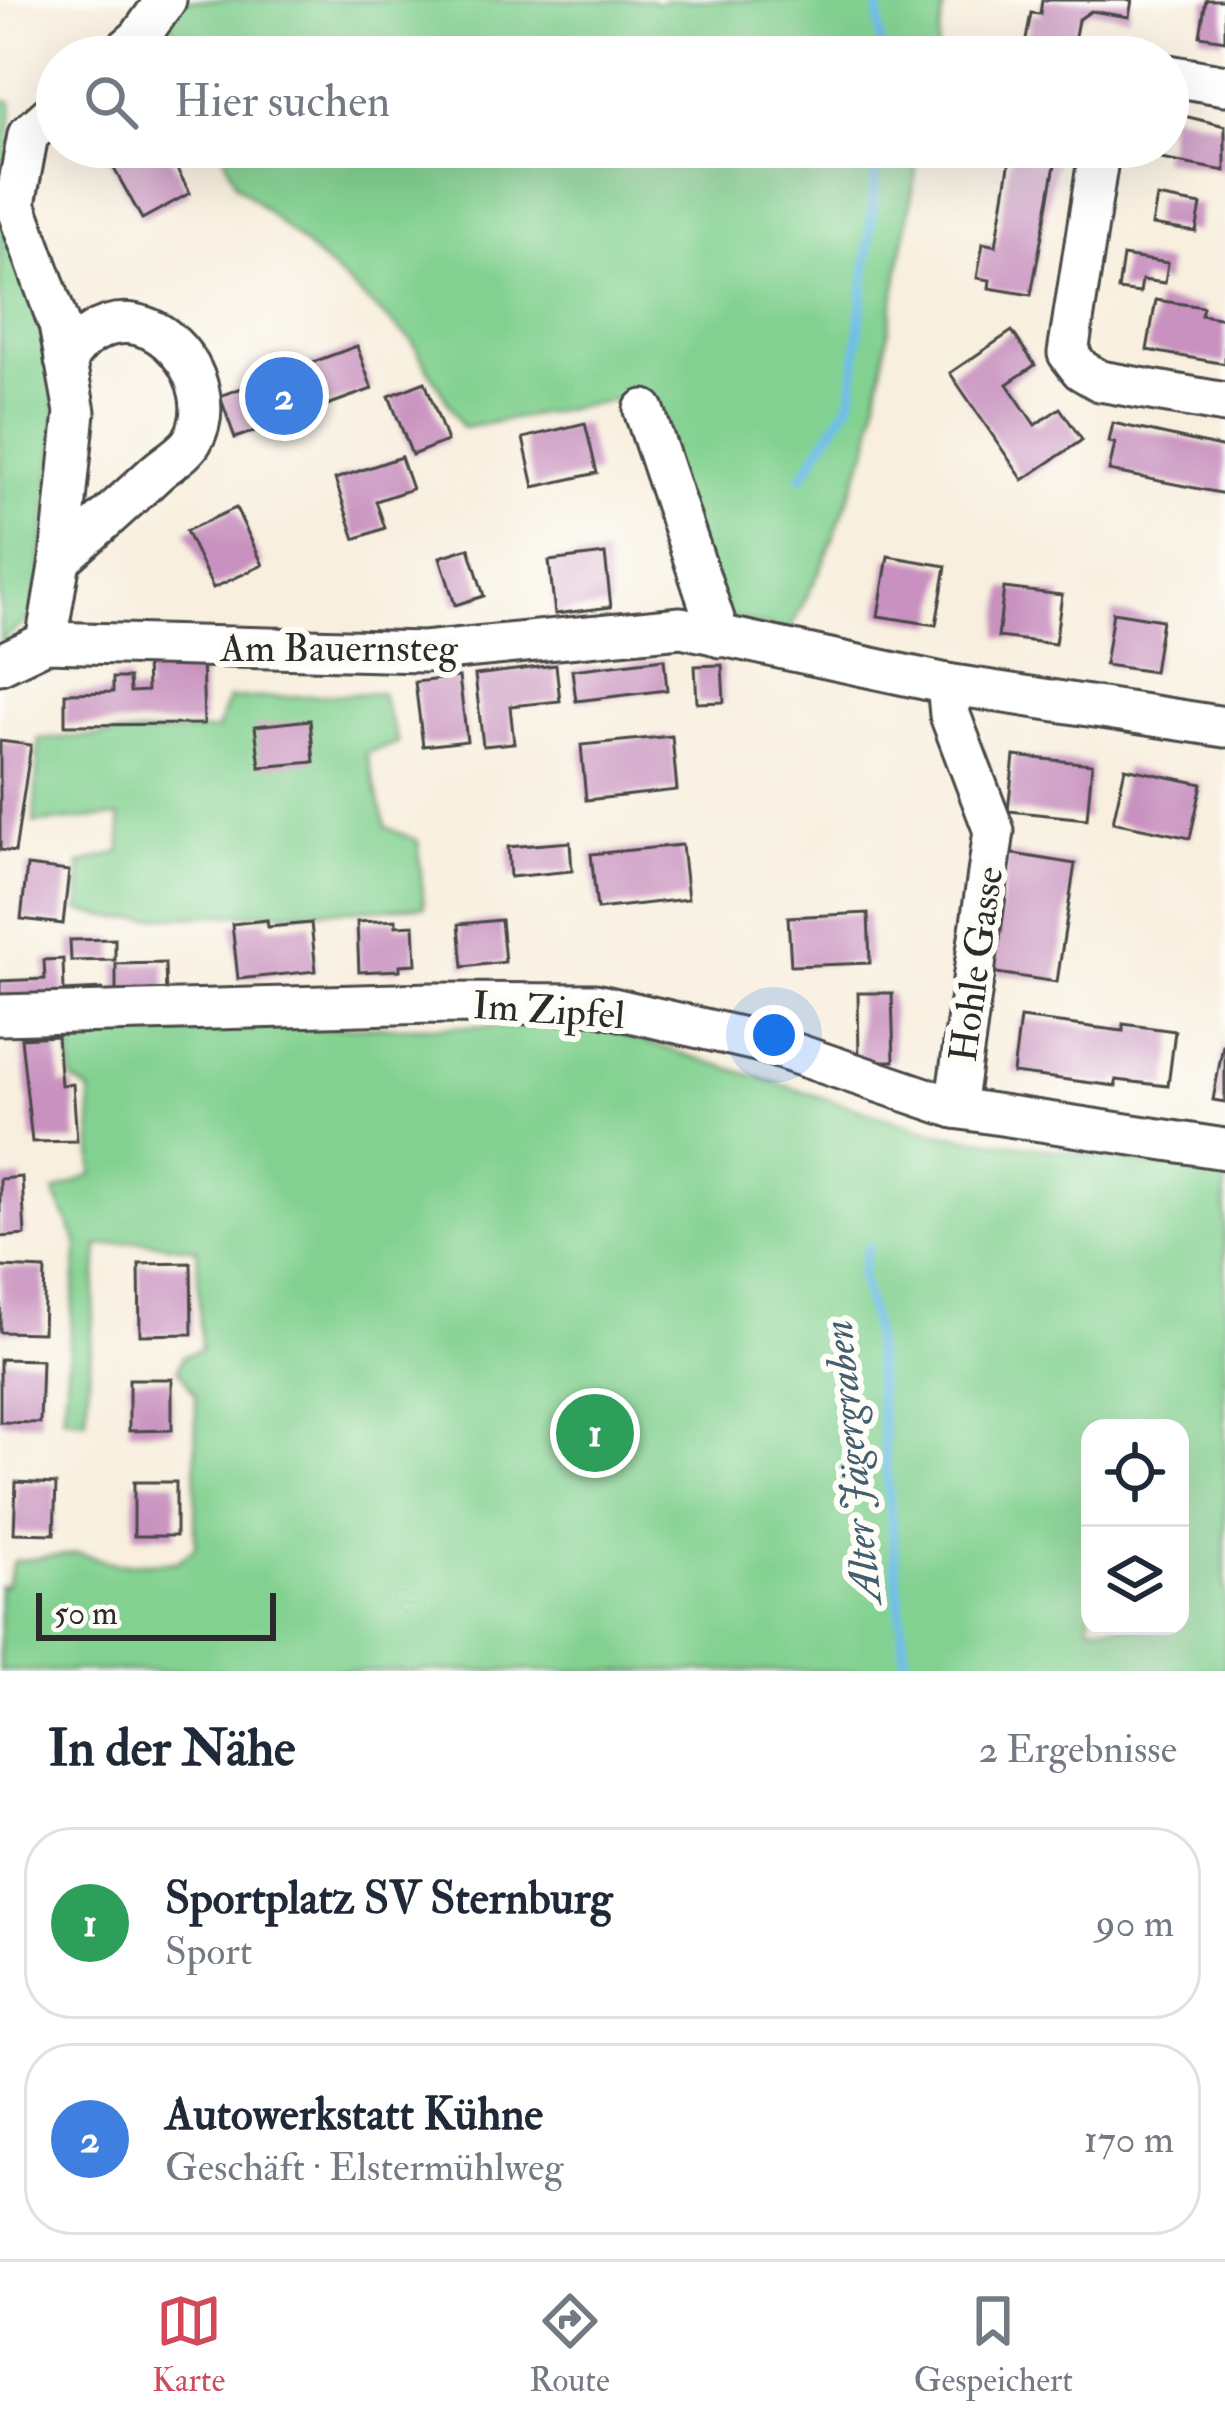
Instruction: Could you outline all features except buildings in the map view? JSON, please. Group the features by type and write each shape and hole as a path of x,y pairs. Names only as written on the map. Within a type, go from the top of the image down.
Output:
{"street":[{"path":"140,36 166,0"},
{"path":"1189,79 1225,85"},
{"path":"36,128 28,135 16,204 59,325 75,412 60,560 46,642"},
{"path":"1097,168 1068,352 1081,370 1100,381 1225,403"},
{"path":"60,560 192,441 201,399 184,356 160,332 127,322 86,336 65,361"},
{"path":"644,410 720,637 947,685 1225,727"},
{"name":"Am Bauernsteg","path":"0,664 46,642 423,652 681,627 720,637"},
{"name":"Hohle Gasse","path":"947,685 950,715 994,831 955,1108"},
{"name":"Im Zipfel","path":"0,1015 595,1004 761,1042 955,1108 1225,1150"}],"green space":[{"path":"162,0 945,0 939,36 176,36"},
{"path":"0,99 12,102 5,205 55,355 55,443 35,615 0,642"},
{"path":"230,168 916,168 869,445 824,562 789,632 719,615 644,395 463,428 412,341 236,184"},
{"path":"381,693 398,743 366,753 386,827 418,841 424,907 120,919 80,911 80,864 121,852 120,816 34,823 39,739 217,730 228,699"},
{"path":"595,1026 935,1133 1225,1174 1225,1671 0,1671 0,1586 6,1586 14,1561 78,1553 118,1564 177,1562 195,1547 196,1396 178,1369 183,1356 201,1350 197,1249 139,1241 98,1246 86,1419 63,1417 78,1244 54,1192 93,1174 90,1091 72,1080 71,1035 212,1028"}],"waterway":[{"name":"Alter Jägergraben","path":"878,0 880,36"},
{"name":"Alter Jägergraben","path":"802,477 852,398 877,168"},
{"name":"Alter Jägergraben","path":"868,1247 861,1275 872,1323 906,1671"}],"place":[{"name":"Autowerkstatt Kühne","path":"284,396"},
{"name":"Sportplatz SV Sternburg","path":"595,1433"}]}
